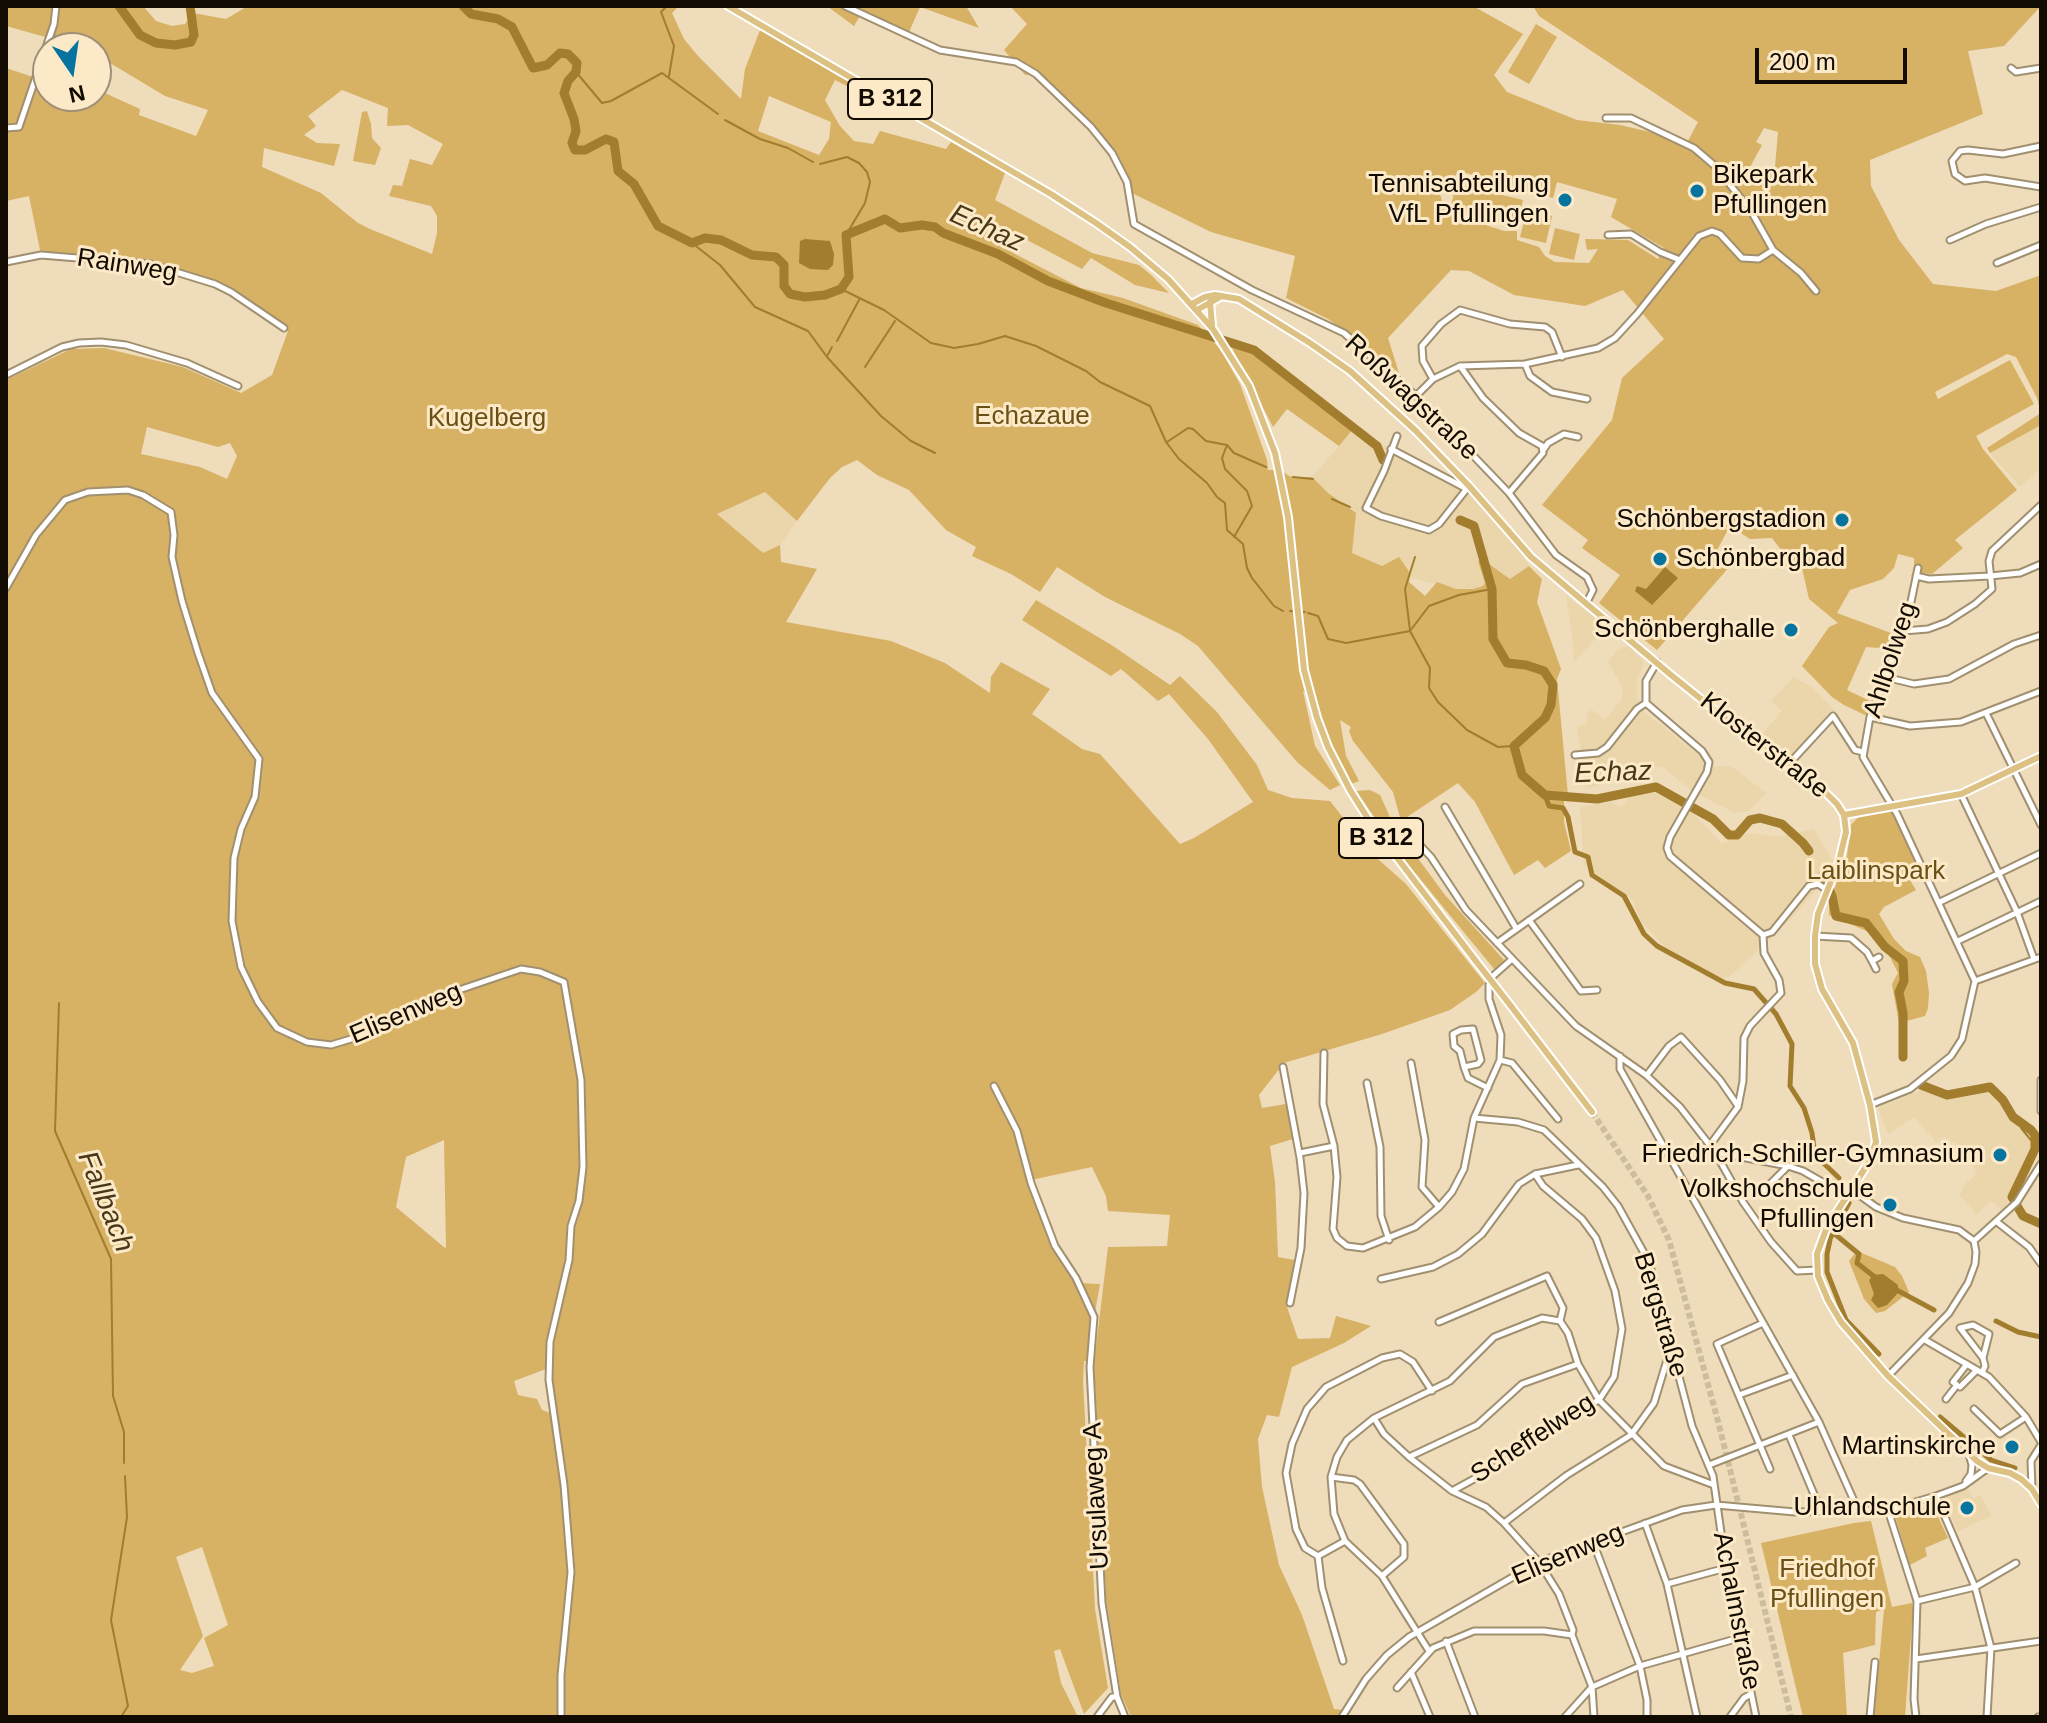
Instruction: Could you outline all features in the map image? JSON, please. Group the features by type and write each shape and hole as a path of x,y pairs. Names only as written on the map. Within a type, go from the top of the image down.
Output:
{"main road":[{"name":"B 312","path":"728,6 1051,194 1130,247 1168,279 1214,331 1237,365 1264,419 1278,463 1288,517 1303,661 1312,702 1328,747 1356,801 1394,856 1592,1112"},
{"path":"1194,307 1209,295 1222,296"},
{"path":"1194,307 1222,296"},
{"name":"Klosterstraße","path":"1222,296 1245,303 1350,371 1415,430 1531,557 1787,766 1827,792 1844,815 1844,846 1825,893 1815,936 1816,973 1822,989 1849,1033 1870,1105 1876,1142 1869,1162 1827,1227 1817,1254 1817,1270"},
{"path":"1210,302 1214,331"},
{"path":"1844,815 1961,794 2041,756"},
{"path":"1817,1270 1824,1292 1841,1322 1888,1376 1968,1452 1988,1468 2010,1473 2032,1489 2041,1504"}],"street":[{"path":"6,128 19,127 54,24 56,6"},
{"name":"Roßwagstraße","path":"845,6 940,50 1016,62 1036,74 1091,127 1112,153 1127,182 1134,224 1252,290 1344,333 1416,396 1509,493 1556,555 1591,581 1592,595 1587,602"},
{"path":"2011,68 2016,72 2041,68"},
{"path":"1606,118 1631,118 1694,148 1715,166 1751,211 1773,250 1801,273 1816,291"},
{"path":"2041,146 2003,154 1960,151 1952,161 1955,174 1965,181 1985,178 2041,187"},
{"path":"1950,240 1986,224 2041,207"},
{"path":"1416,396 1433,379 1460,366 1525,364 1598,348 1615,338 1699,236 1712,231 1720,234 1742,258 1759,259 1773,250"},
{"path":"1608,235 1631,234 1680,260"},
{"path":"1997,263 2041,245"},
{"name":"Rainweg","path":"6,262 41,255 150,264 223,288 284,328"},
{"path":"1245,303 1252,290"},
{"path":"1433,379 1423,361 1423,344 1441,324 1460,310 1510,324 1545,327 1552,332 1562,357"},
{"path":"6,375 62,347 101,342 126,345 187,363 238,386"},
{"path":"1525,364 1530,376 1552,392 1587,399"},
{"path":"1460,366 1483,398 1519,433 1544,450"},
{"path":"1509,493 1548,443 1564,434 1578,437"},
{"path":"1391,449 1468,488 1439,524 1429,530 1381,516 1366,508 1383,473 1391,449 1397,436"},
{"name":"Elisenweg","path":"6,588 36,535 65,500 88,492 128,490 171,512 174,535 172,557 182,601 212,693 259,759 255,797 241,829 234,858 232,921 241,967 258,1002 277,1028 307,1042 331,1045 351,1039 450,993 521,969 540,972 564,982 581,1080 583,1167 579,1201 571,1226 569,1260 550,1342 549,1380 564,1485 571,1572 561,1675 561,1717"},
{"path":"1903,631 1928,629 1947,622 1992,589 1989,561 1992,551 2041,505"},
{"path":"1916,576 1929,579 1990,576 2020,573 2041,564"},
{"name":"Ahlbolweg","path":"1863,752 1870,717 1903,631 1918,568"},
{"path":"1885,677 1914,684 1949,679 2014,644 2041,635"},
{"path":"1657,662 1646,681 1646,703 1702,751 1709,762 1707,772 1670,837 1667,848 1670,856 1763,935 1764,953 1779,980 1781,993 1750,1026 1744,1038 1743,1081 1738,1107 1710,1145"},
{"path":"1870,717 1910,726 1961,722 2041,691"},
{"path":"1575,755 1598,753 1607,747 1637,709 1646,703"},
{"path":"1986,713 2041,825"},
{"path":"1787,766 1833,716 1855,750 1863,752 1864,762 1892,806 1975,981 1962,1039 1951,1056 1915,1086 1870,1105"},
{"path":"1961,794 2037,958 1975,981"},
{"path":"1445,807 1516,928"},
{"path":"1399,823 1431,857 1466,910 1579,1029 1646,1075 1680,1107 1715,1152 1743,1202 1771,1242 1797,1271 1817,1270"},
{"path":"1940,902 2041,853"},
{"path":"1497,943 1580,884"},
{"path":"1763,935 1772,932 1809,886 1818,884 1825,893"},
{"path":"1958,941 2041,901"},
{"path":"1529,920 1581,991 1597,990"},
{"path":"1815,936 1851,938 1867,952 1876,969"},
{"path":"1872,961 1879,957"},
{"path":"1324,1053 1323,1104 1334,1146 1337,1177 1333,1229 1337,1238 1347,1246 1363,1248 1415,1227 1452,1192 1464,1169 1474,1118 1500,1060 1501,1035 1488,991 1493,976 1511,960"},
{"path":"1464,1067 1478,1064 1481,1060 1473,1029 1453,1034 1454,1046 1460,1051 1464,1067 1468,1078 1488,1088"},
{"path":"1646,1075 1669,1046 1681,1037 1720,1080 1738,1107"},
{"path":"1620,1056 1620,1069 1819,1422 1859,1510"},
{"path":"1500,1060 1512,1063 1558,1119"},
{"path":"1411,1063 1425,1140 1422,1187 1439,1207"},
{"path":"1283,1067 1304,1193 1290,1303"},
{"path":"1367,1083 1380,1147 1381,1216 1389,1240"},
{"path":"2041,1083 2041,1111"},
{"name":"Ursulaweg A","path":"994,1086 1017,1131 1031,1183 1055,1246 1094,1317 1090,1367 1102,1603 1117,1697"},
{"name":"Bergstraße","path":"1474,1118 1518,1122 1544,1130 1618,1205 1649,1262 1692,1426 1715,1486 1716,1505"},
{"path":"1299,1153 1334,1146"},
{"path":"1715,1152 1788,1166 1824,1183"},
{"path":"1974,1241 2017,1202 2041,1164"},
{"path":"1381,1279 1433,1267 1458,1254 1482,1234 1519,1184 1535,1174 1578,1165"},
{"path":"1764,1190 1788,1166"},
{"name":"Scheffelweg","path":"1452,1491 1505,1462 1547,1427 1599,1400 1614,1377 1622,1329 1615,1291 1596,1238 1582,1219 1543,1186 1535,1174"},
{"path":"1851,1189 1876,1207 1903,1218 1959,1230 1974,1241"},
{"path":"1997,1222 2029,1247 2041,1264"},
{"path":"1888,1376 1943,1321 1957,1301 1975,1264 1974,1241"},
{"path":"1439,1322 1547,1276 1563,1308 1560,1321 1568,1333 1578,1364 1599,1400 1664,1466 1715,1486"},
{"path":"1429,1651 1382,1576 1345,1541 1334,1514 1331,1477 1337,1457 1347,1440 1374,1418 1450,1381 1494,1337 1542,1318 1560,1321"},
{"path":"1763,1323 1723,1339 1718,1345 1770,1469"},
{"path":"1946,1399 1985,1366 1983,1358 1960,1328 1973,1325 1989,1334 1983,1358"},
{"path":"1925,1340 1980,1371 2026,1417 2041,1444 2031,1461 2032,1489"},
{"path":"1318,1556 1305,1548 1296,1529 1286,1473 1292,1444 1307,1409 1326,1387 1382,1358 1400,1354 1413,1362 1432,1391"},
{"path":"1504,1523 1567,1475 1631,1435 1654,1403 1667,1360 1674,1356"},
{"path":"1409,1457 1477,1425 1522,1384 1578,1364"},
{"path":"1967,1364 1953,1382 1968,1394"},
{"path":"1739,1395 1793,1375"},
{"path":"1974,1409 2000,1434 2026,1417"},
{"path":"1374,1418 1384,1434 1409,1457 1452,1491 1486,1507 1539,1562 1570,1619 1572,1635 1592,1687 1594,1717"},
{"path":"1709,1465 1819,1422"},
{"path":"2035,1431 2041,1424"},
{"path":"1789,1435 1821,1511"},
{"path":"1963,1486 1971,1474 1968,1452"},
{"name":"Elisenweg","path":"1342,1717 1376,1667 1416,1632 1539,1562 1682,1510 1716,1505 1795,1512 1888,1510 1963,1486 1988,1468"},
{"path":"1331,1477 1354,1480 1360,1484 1404,1544 1404,1557 1382,1576"},
{"path":"1936,1496 1975,1587 1991,1648 1987,1717"},
{"name":"Achalmstraße","path":"1716,1505 1756,1717"},
{"path":"1888,1510 1917,1601 1916,1717"},
{"path":"1645,1523 1667,1584 1697,1717"},
{"path":"1318,1556 1345,1541"},
{"path":"1593,1542 1640,1666 1647,1717"},
{"path":"1318,1556 1322,1588 1343,1661"},
{"path":"1917,1601 1975,1587 2016,1563"},
{"path":"1667,1584 1726,1568"},
{"path":"1397,1688 1429,1651 1474,1631 1544,1631 1572,1635"},
{"path":"1565,1717 1592,1687 1640,1666 1739,1638"},
{"path":"1446,1641 1475,1717"},
{"path":"1916,1659 2041,1641"},
{"path":"1870,1717 1875,1662"},
{"path":"1411,1672 1430,1717"},
{"path":"1730,1717 1744,1698 1751,1694"},
{"path":"1097,1717 1112,1697 1117,1697 1125,1717"}],"shaded area":[{"path":"800,241 830,241 834,254 833,265 828,270 810,269 799,263"},
{"path":"1357,425 1389,449 1469,490 1529,566 1510,579 1499,570 1483,586 1456,589 1404,576 1339,547 1303,488"},
{"path":"2041,425 2041,468 2020,487 1990,453"},
{"path":"765,492 797,521 780,545 763,554 717,514"},
{"path":"1665,567 1678,578 1652,605 1635,591 1637,586 1646,589"},
{"path":"1566,596 1607,626 1574,662 1572,633"},
{"path":"1628,646 1644,662 1637,680 1637,697 1644,712 1701,757 1706,766 1731,766 1766,793 1749,811 1735,813 1693,792 1663,767 1628,763 1614,782 1587,788 1577,726 1587,724 1587,713 1592,710 1605,720 1622,699 1623,688 1608,662 1619,649"},
{"path":"1794,677 1813,688 1835,711 1792,757 1762,734 1782,711 1771,701"},
{"path":"1655,793 1691,811 1722,844 1747,833 1779,837 1814,829 1834,863 1834,869 1791,919 1729,977 1718,977 1664,946 1641,921 1632,899 1584,865 1580,807 1611,802 1621,807 1631,795"},
{"name":"Friedrich-Schiller-Gymnasium","path":"1990,1087 2013,1117 2035,1135 2035,1149 2003,1210 1990,1201 1977,1214 1959,1195 1977,1174 1964,1148 1944,1137 1937,1143 1914,1117 1888,1134 1878,1108 1927,1088 1947,1095"},
{"path":"1883,1274 1898,1288 1897,1294 1887,1305 1878,1308 1871,1300 1874,1294 1869,1280 1873,1275"},
{"name":"Uhlandschule","path":"1968,1488 1973,1499 1981,1495 1991,1516 1958,1531 1943,1499"}],"green space":[{"path":"6,6 143,6 156,21 172,26 185,24 193,13 226,19 248,6 679,6 672,13 684,39 741,99 745,69 760,30 865,91 863,94 835,80 825,100 840,126 854,141 873,144 880,131 946,149 951,142 1005,173 995,200 1092,253 1139,265 1150,274 1169,293 1135,285 1091,258 1082,269 993,222 987,231 1015,254 1081,288 1123,298 1198,325 1221,350 1240,384 1268,470 1281,470 1299,478 1312,477 1356,513 1352,553 1382,566 1399,557 1410,573 1409,582 1425,596 1437,582 1456,589 1483,586 1485,583 1478,561 1482,559 1510,579 1529,566 1542,579 1537,602 1561,669 1557,679 1568,796 1564,794 1564,822 1571,851 1545,868 1538,860 1514,875 1475,802 1458,783 1401,821 1393,792 1353,741 1349,731 1351,727 1340,720 1346,756 1359,781 1351,784 1331,748 1317,701 1303,691 1315,746 1340,785 1330,790 1297,762 1198,646 1105,597 1057,567 1040,592 972,556 976,547 946,530 909,490 877,475 857,460 842,467 830,478 797,521 765,492 717,514 763,553 780,545 781,562 817,569 786,622 891,641 945,663 990,693 991,677 1001,662 1050,689 1032,714 1082,749 1100,754 1180,844 1253,802 1208,739 1169,694 1158,701 1121,669 1111,676 1022,620 1036,600 1113,646 1170,685 1180,676 1217,712 1257,765 1268,790 1292,798 1330,801 1370,852 1406,884 1485,983 1450,1010 1284,1063 1259,1095 1262,1108 1286,1104 1293,1139 1270,1146 1278,1257 1294,1260 1287,1307 1298,1339 1330,1338 1336,1316 1371,1326 1344,1343 1292,1367 1279,1417 1267,1415 1258,1439 1262,1487 1279,1565 1302,1615 1334,1709 1343,1710 1339,1717 1131,1717 1121,1694 1106,1599 1094,1364 1108,1247 1167,1246 1170,1215 1108,1211 1106,1196 1092,1167 1031,1180 1055,1246 1078,1283 1100,1284 1091,1361 1084,1361 1083,1381 1095,1609 1108,1688 1084,1714 1060,1649 1054,1651 1061,1683 1078,1717 6,1717 6,380 71,349 104,348 183,367 241,393 272,375 288,331 231,292 150,264 41,255 29,196 6,201 6,68 32,77 32,112 112,112 112,96 140,109 139,115 196,136 208,110 165,96 112,64 112,32 32,33 6,26","holes":["342,90 388,108 387,126 408,125 443,144 432,165 410,159 402,186 393,185 389,196 431,206 437,216 432,254 358,223 321,193 262,167 264,148 334,166 340,144 317,143 304,135 316,126 308,116","769,96 831,122 829,139 819,155 758,131","147,427 218,447 230,443 237,456 227,479 200,467 141,454","444,1140 446,1247 445,1248 396,1207 406,1157","548,1343 554,1343 551,1383 558,1426 552,1426 550,1413 542,1410 537,1399 518,1395 514,1381 546,1369","202,1547 228,1625 204,1638 214,1666 192,1673 180,1670 203,1636 176,1557"]},
{"path":"827,6 966,6 979,28 920,7 906,39 860,16 854,26"},
{"path":"1010,6 1473,6 1523,34 1494,75 1507,92 1577,120 1620,125 1688,141 1698,122 1539,16 1533,6 2041,6 2004,46 1968,51 1983,114 1870,160 1871,186 1899,240 1933,284 1996,291 2041,275 2041,413 2037,398 2016,357 2007,354 1935,392 1938,399 2010,360 2034,404 1976,436 2017,490 1955,540 1963,548 1932,574 1914,572 1914,558 1898,554 1894,568 1883,579 1850,590 1837,613 1899,636 1894,649 1866,647 1847,690 1872,702 1867,716 1832,697 1802,666 1829,627 1838,623 1809,599 1802,568 1786,569 1782,551 1772,538 1750,539 1730,526 1716,552 1730,566 1657,650 1599,603 1620,575 1582,548 1588,540 1542,505 1612,420 1622,378 1664,339 1623,290 1585,306 1514,295 1469,271 1451,270 1388,338 1399,373 1328,319 1286,298 1295,256 1211,232 1134,194 1130,195 1121,167 1091,127 1036,74 1025,75 1004,50 1027,24","holes":["1764,128 1778,132 1775,167 1752,171 1749,169 1762,145 1756,142","1459,171 1553,198 1557,182 1617,199 1611,217 1664,248 1658,259 1628,240 1585,239 1587,250 1598,249 1589,263 1555,262 1545,256 1539,247 1517,240 1517,231 1504,231 1445,212 1440,194"]},
{"path":"1536,24 1557,37 1529,84 1508,72"},
{"path":"367,111 372,138 381,148 375,165 353,161 362,112"},
{"path":"1456,184 1523,200 1517,226 1450,210"},
{"path":"1527,210 1552,216 1546,243 1520,237"},
{"path":"1555,228 1580,234 1574,260 1549,254"},
{"path":"1231,346 1246,349 1353,429 1339,446 1287,409 1273,427"},
{"path":"2041,413 2041,425 1990,453 1987,448"},
{"path":"1370,790 1380,795 1394,826 1445,895 1504,960 1495,970 1407,863 1356,791"},
{"name":"Laiblinspark","path":"1892,808 1922,870 1908,877 1916,890 1884,907 1879,914 1894,939 1906,951 1920,957 1926,971 1929,993 1925,1016 1899,1023 1892,984 1898,973 1890,957 1869,932 1829,915 1829,902 1847,856 1851,825 1861,814"},
{"path":"1857,1251 1895,1267 1909,1292 1885,1311 1876,1313 1864,1299 1849,1261"},
{"path":"1932,1504 1948,1538 1925,1548 1927,1556 1910,1565 1895,1516"},
{"name":"Friedhof Pfullingen","path":"1871,1521 1892,1607 1912,1603 1913,1608 1905,1717 1874,1717 1884,1609 1876,1612 1875,1645 1843,1653 1847,1717 1803,1717 1761,1543"}],"waterway":[{"name":"Echaz","path":"119,6 140,35 156,43 175,45 191,42 194,35 190,6"},
{"name":"Echaz","path":"463,6 471,14 498,19 512,27 533,68 547,65 560,53 568,54 577,63 576,72 568,81 564,93 574,119 576,131 572,143 575,150 585,150 606,139 614,142 618,171 634,184 658,226 692,243 705,238 721,240 752,255 776,257 784,265 784,286 790,294 805,297 841,289 849,277 846,235 885,219 900,228 935,227 998,254 1048,281 1106,303 1254,350 1377,446 1383,460"},
{"path":"667,6 661,12 674,46 669,76"},
{"path":"745,6 758,6"},
{"path":"576,72 602,103 662,73 718,114"},
{"path":"725,120 813,162"},
{"path":"820,164 847,157 867,172 870,182 865,203 846,235"},
{"path":"692,243 720,265 755,307 808,331 827,357 881,416 911,441 935,453"},
{"path":"841,289 884,310 931,343 954,348 1005,336 1036,346 1150,406 1166,442 1179,459 1225,503 1227,530 1243,544 1252,578 1274,606 1283,611"},
{"path":"837,341 859,300"},
{"path":"865,367 895,321"},
{"path":"827,356 832,347"},
{"path":"1167,442 1188,428 1193,429 1206,441 1227,445 1234,453 1266,467"},
{"path":"1227,445 1222,458 1225,469 1247,491 1252,506 1234,537"},
{"path":"1293,477 1313,479"},
{"path":"1332,499 1350,507"},
{"name":"Echaz","path":"1460,520 1474,526 1492,589 1493,639 1507,663 1544,671 1553,685 1551,705 1545,718 1514,746 1522,775 1545,795 1597,799 1656,787 1713,819 1729,835 1737,835 1750,820 1760,818 1782,824 1809,851"},
{"path":"1308,613 1318,616 1328,639 1346,643 1410,631 1405,589 1415,557"},
{"path":"1492,589 1459,595 1429,606 1410,631 1430,668 1429,688 1438,702 1467,730 1498,747 1514,746"},
{"path":"1290,611 1305,612"},
{"path":"1545,795 1549,806 1563,808 1568,817 1575,852 1588,857 1592,875 1624,896 1644,934 1657,946 1725,983 1754,989 1776,1014 1792,1044 1790,1086 1804,1108 1815,1155 1839,1178"},
{"name":"Echaz","path":"1823,875 1836,916 1866,923 1885,947 1903,961 1904,981 1899,992 1903,1013 1903,1057"},
{"name":"Fallbach","path":"59,1003 55,1131 111,1259 113,1396 124,1432 124,1463"},
{"name":"Echaz","path":"1921,1085 1947,1095 1990,1087 2003,1100 2013,1117 2031,1130 2035,1135 2035,1149 2012,1197 2023,1216 2041,1224"},
{"path":"2021,1122 2021,1128 2035,1145"},
{"path":"1831,1237 1849,1203"},
{"path":"1833,1229 1859,1254 1857,1263 1876,1278"},
{"path":"1830,1240 1827,1272 1846,1320 1879,1354"},
{"path":"1891,1287 1934,1310"},
{"path":"1996,1321 2018,1332 2041,1337"},
{"path":"1940,1417 1991,1460 2015,1468"},
{"name":"Fallbach","path":"121,1717 128,1706 111,1620 127,1517 125,1476"}],"tunnel":[{"path":"1592,1112 1648,1196 1669,1240 1719,1425 1791,1717"}],"place":[{"name":"Bikepark Pfullingen","path":"1697,191"},
{"name":"Tennisabteilung VfL Pfullingen","path":"1565,200"},
{"name":"Schönbergstadion","path":"1842,520"},
{"name":"Schönbergbad","path":"1660,559"},
{"name":"Schönberghalle","path":"1791,630"},
{"name":"Friedrich-Schiller-Gymnasium","path":"2000,1155"},
{"name":"Volkshochschule Pfullingen","path":"1890,1205"},
{"name":"Martinskirche","path":"2012,1447"},
{"name":"Uhlandschule","path":"1967,1508"}],"park label":[{"name":"Echazaue","path":"1032,417"},
{"name":"Kugelberg","path":"487,419"}]}
